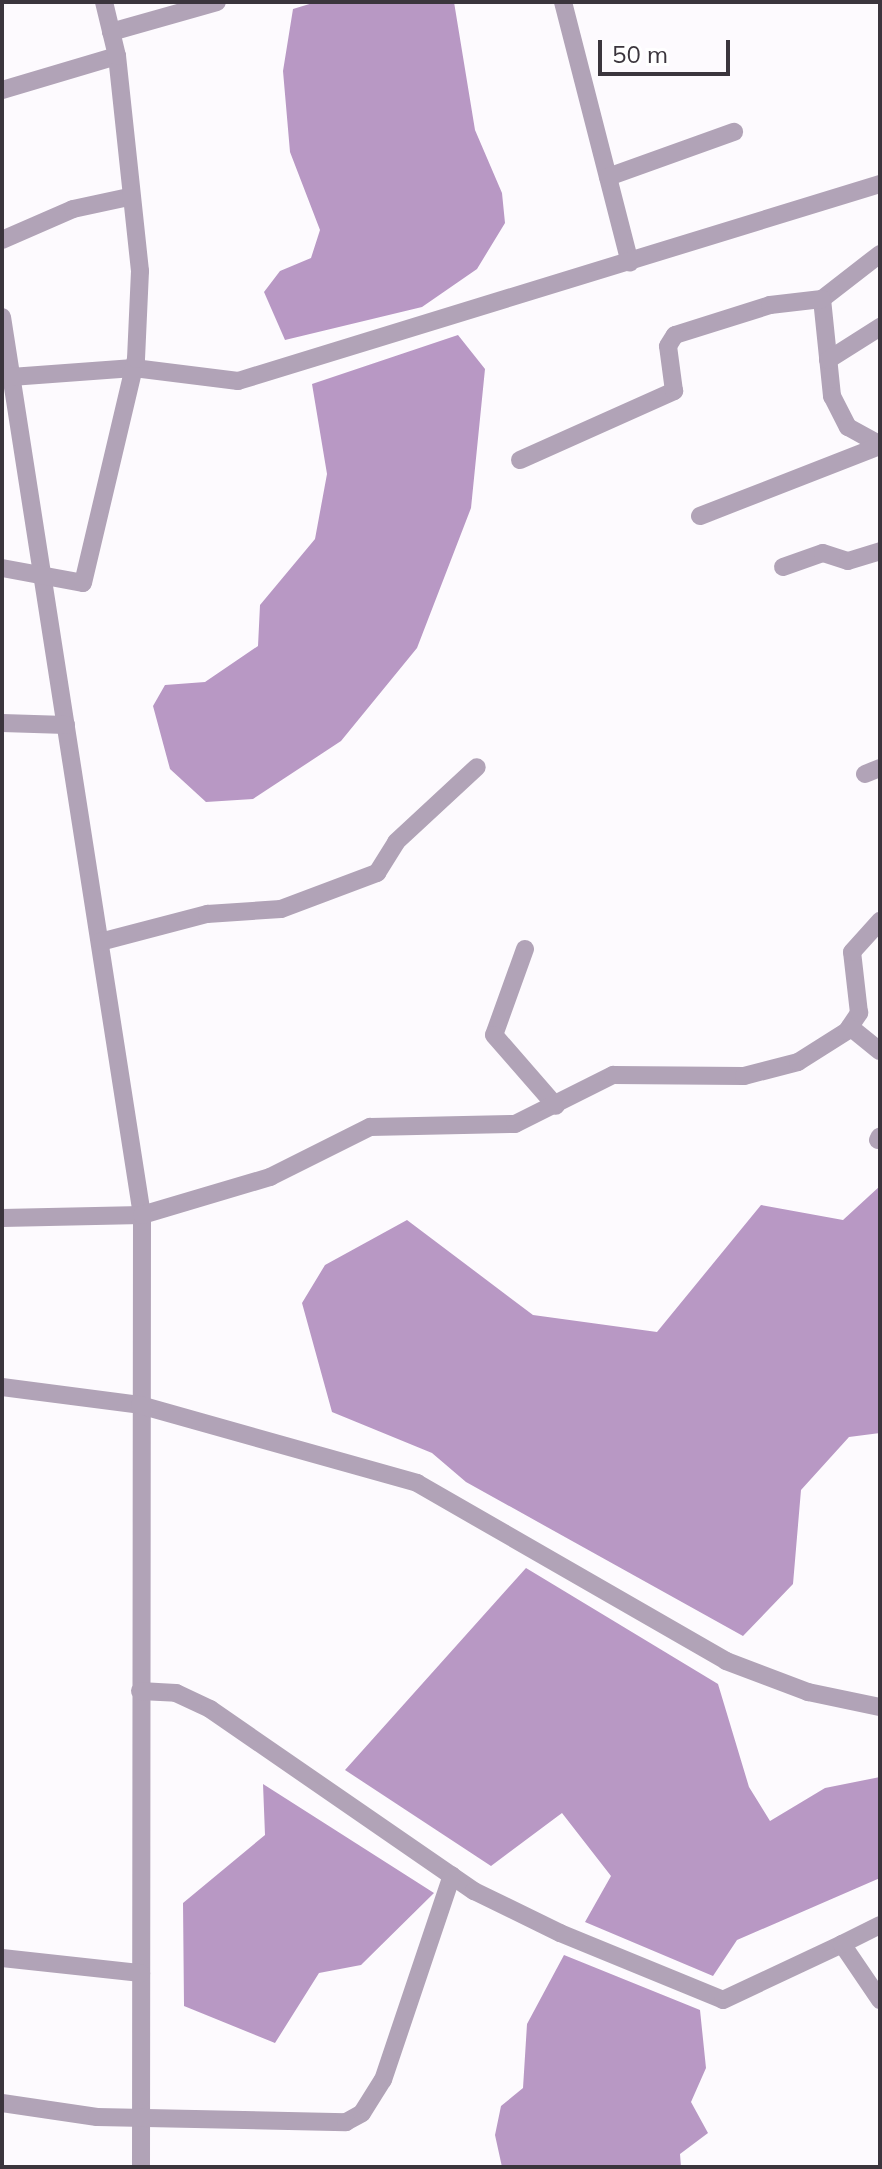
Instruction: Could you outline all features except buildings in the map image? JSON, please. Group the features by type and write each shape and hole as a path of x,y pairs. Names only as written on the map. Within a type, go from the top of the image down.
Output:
{"street":[{"path":"2,568 83,583 134,368 140,271 129,197 117,56 104,2"},
{"path":"111,32 217,2"},
{"path":"563,2 630,263"},
{"path":"2,90 117,56"},
{"path":"608,177 734,132"},
{"path":"11,377 134,368 238,381 880,184"},
{"path":"2,240 73,209 129,197"},
{"path":"520,460 674,391 668,346 675,335 770,305 822,299 880,254"},
{"path":"822,299 832,396 848,427 880,445"},
{"path":"2,317 142,1215 141,2167"},
{"path":"828,360 880,327"},
{"path":"700,516 880,445"},
{"path":"783,567 823,553 848,561 880,551"},
{"path":"2,723 66,725"},
{"path":"100,942 207,914 281,909 377,873 396,842 477,767"},
{"path":"2,1218 142,1215 270,1177 370,1127 483,1129 556,1106 613,1075 744,1076 798,1062 850,1027 859,1013 852,952 880,921"},
{"path":"525,949 494,1035 556,1106"},
{"path":"850,1027 880,1051"},
{"path":"2,1387 140,1405 417,1483 726,1661 808,1692 880,1707"},
{"path":"140,1691 176,1693 210,1709 452,1875 560,1933 723,2000 880,1925"},
{"path":"2,2103 140,2120 307,2125 362,2113 383,2080 452,1875"},
{"path":"842,1944 880,2000"},
{"path":"2,1958 141,1973"}],"shaded area":[{"path":"316,2 454,2 475,130 502,193 505,223 477,269 422,307 285,340 264,292 280,271 311,258 320,230 290,152 283,71 293,9"},
{"path":"458,335 485,369 471,508 417,648 341,741 253,799 206,802 170,769 153,706 165,685 205,682 258,646 260,605 315,539 327,474 312,384"},
{"path":"880,1186 880,1433 849,1437 801,1490 793,1584 743,1636 466,1482 432,1453 332,1412 302,1303 325,1265 407,1220 533,1315 657,1332 761,1205 843,1220"},
{"path":"526,1568 718,1684 749,1787 770,1821 825,1788 880,1777 880,1878 737,1940 713,1976 585,1922 611,1876 562,1813 491,1866 345,1770"},
{"path":"263,1784 434,1893 361,1965 319,1973 275,2043 184,2006 183,1903 265,1835"},
{"path":"564,1955 700,2010 706,2068 691,2102 708,2133 680,2154 681,2167 502,2167 495,2135 501,2106 523,2088 527,2024"}]}
